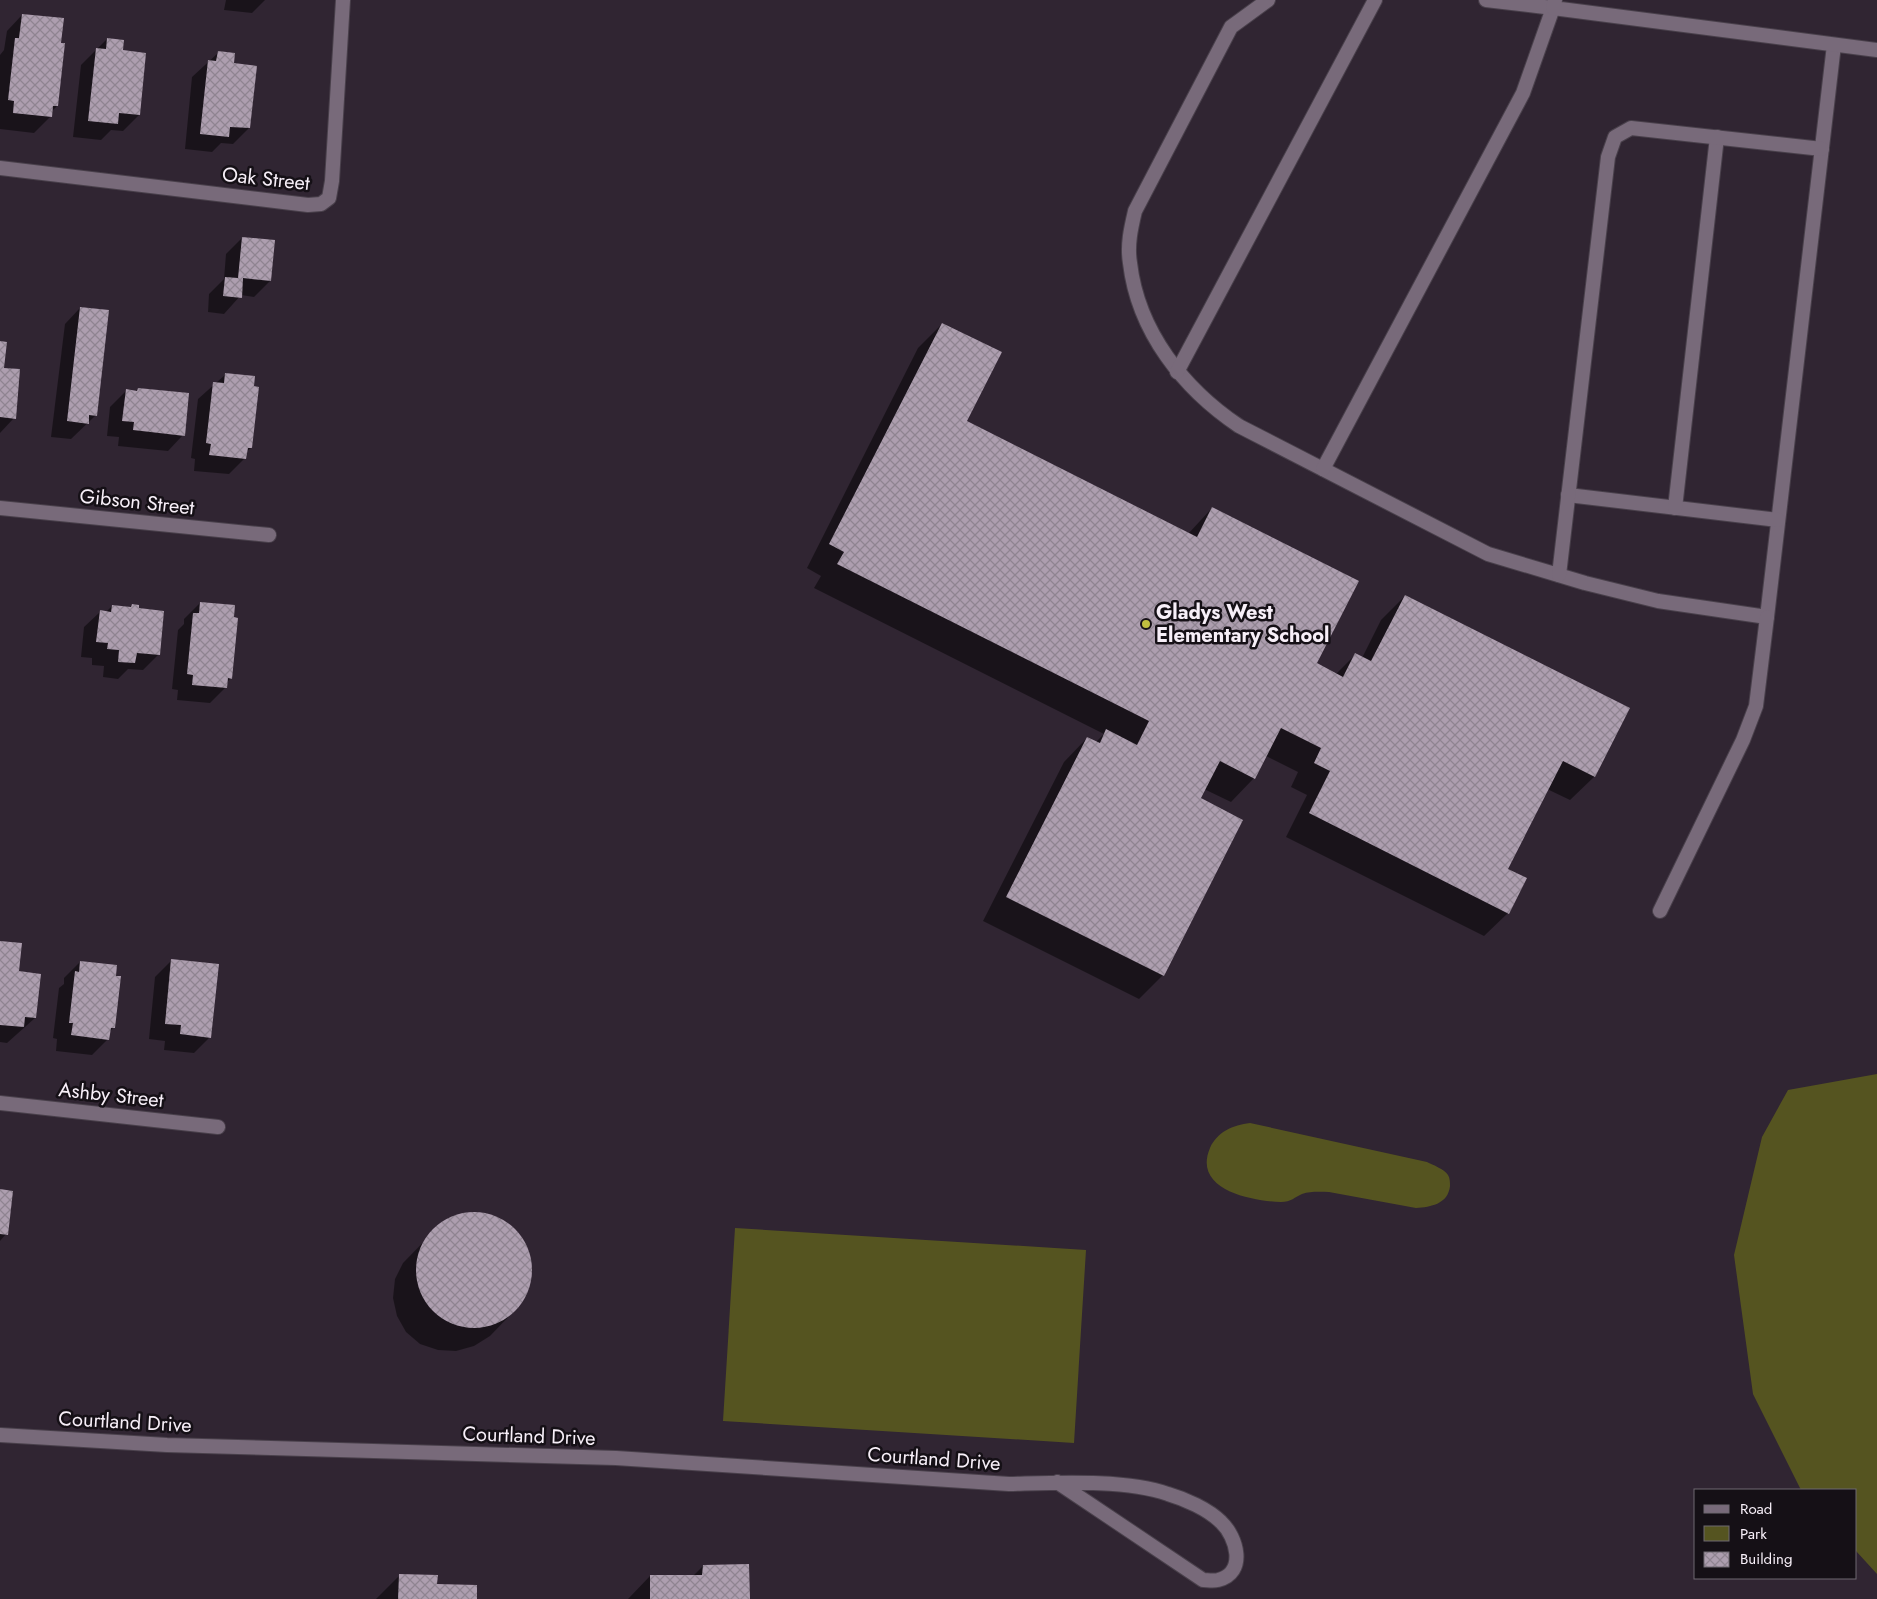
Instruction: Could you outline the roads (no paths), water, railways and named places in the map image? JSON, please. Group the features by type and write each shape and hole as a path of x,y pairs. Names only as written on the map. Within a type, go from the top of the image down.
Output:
{"street":[{"name":"Oak Street","path":"0,168 308,205 321,204 329,198 332,181 343,0"},
{"path":"1268,0 1231,27 1135,211 1130,236 1130,263 1137,295 1158,343 1178,372 1216,411 1239,426 1488,554 1658,601 1767,617"},
{"path":"1178,372 1375,0"},
{"path":"1486,0 1554,4 1877,50"},
{"path":"1323,469 1523,93 1554,4"},
{"path":"1660,911 1743,740 1756,706 1834,45"},
{"path":"1559,575 1608,157 1615,137 1631,128 1822,149"},
{"path":"1675,508 1717,137"},
{"path":"1568,495 1778,520"},
{"name":"Gibson Street","path":"0,508 269,535"},
{"name":"Ashby Street","path":"0,1103 218,1127"},
{"name":"Courtland Drive","path":"0,1435 167,1445 616,1458 1009,1484 1057,1482 1137,1487 1166,1493 1194,1504 1221,1522 1234,1539 1238,1559 1231,1572 1218,1580 1202,1580 1057,1482"}],"place":[{"name":"Gladys West Elementary School","path":"1146,624"}]}
